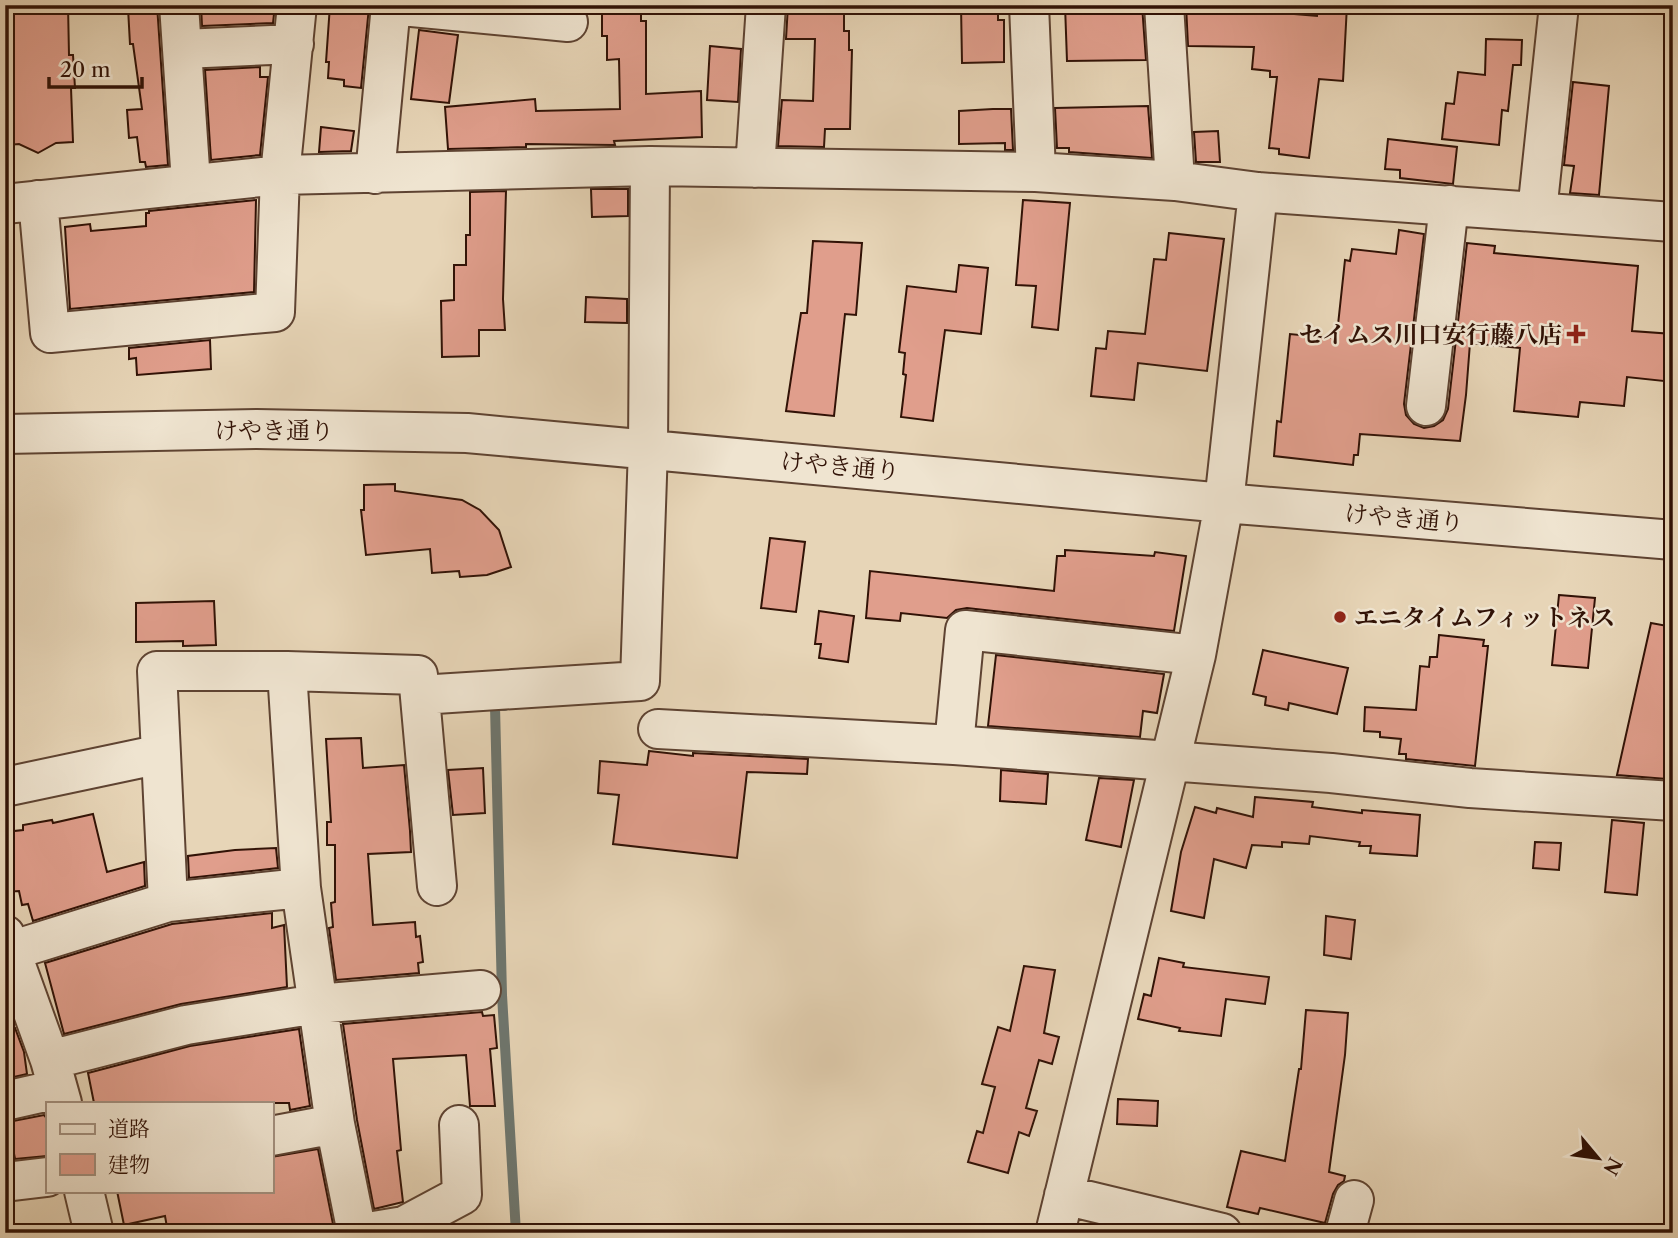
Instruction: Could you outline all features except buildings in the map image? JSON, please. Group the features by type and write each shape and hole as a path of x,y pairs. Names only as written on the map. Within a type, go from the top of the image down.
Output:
{"street":[{"path":"179,5 191,183"},
{"path":"297,5 280,175 275,312 50,333 22,202 280,175 650,166 1036,172 1175,181 1258,192 1673,222"},
{"path":"375,174 391,5 568,22"},
{"path":"755,168 766,5"},
{"path":"1029,5 1036,172"},
{"path":"1164,5 1175,181"},
{"path":"1537,212 1559,5"},
{"path":"183,49 293,44"},
{"path":"420,695 640,681 648,448 650,166"},
{"path":"1055,1233 1196,655 1224,503 1258,192"},
{"path":"1426,406 1449,205"},
{"name":"けやき通り","path":"5,433 257,429 453,433 648,448 1224,503 1673,540"},
{"path":"954,745 965,630 1196,655"},
{"path":"168,902 157,671 418,675 437,886"},
{"path":"287,671 301,888 335,1124 359,1233 404,1226 462,1195 459,1125"},
{"path":"658,729 954,745 1331,774 1470,788 1673,801"},
{"path":"5,787 161,754"},
{"path":"57,1084 8,943 168,902 301,888"},
{"path":"5,1101 57,1084 186,1025 317,1004 481,990"},
{"path":"273,1136 335,1124"},
{"path":"5,1182 46,1177"},
{"path":"84,1192 94,1233"},
{"path":"1064,1195 1222,1233"}],"waterway":[{"path":"505,706 495,706 502,995 516,1233"}],"place":[{"name":"セイムス川口安行藤八店","path":"1576,334"},
{"name":"エニタイムフィットネス","path":"1340,617"}]}
